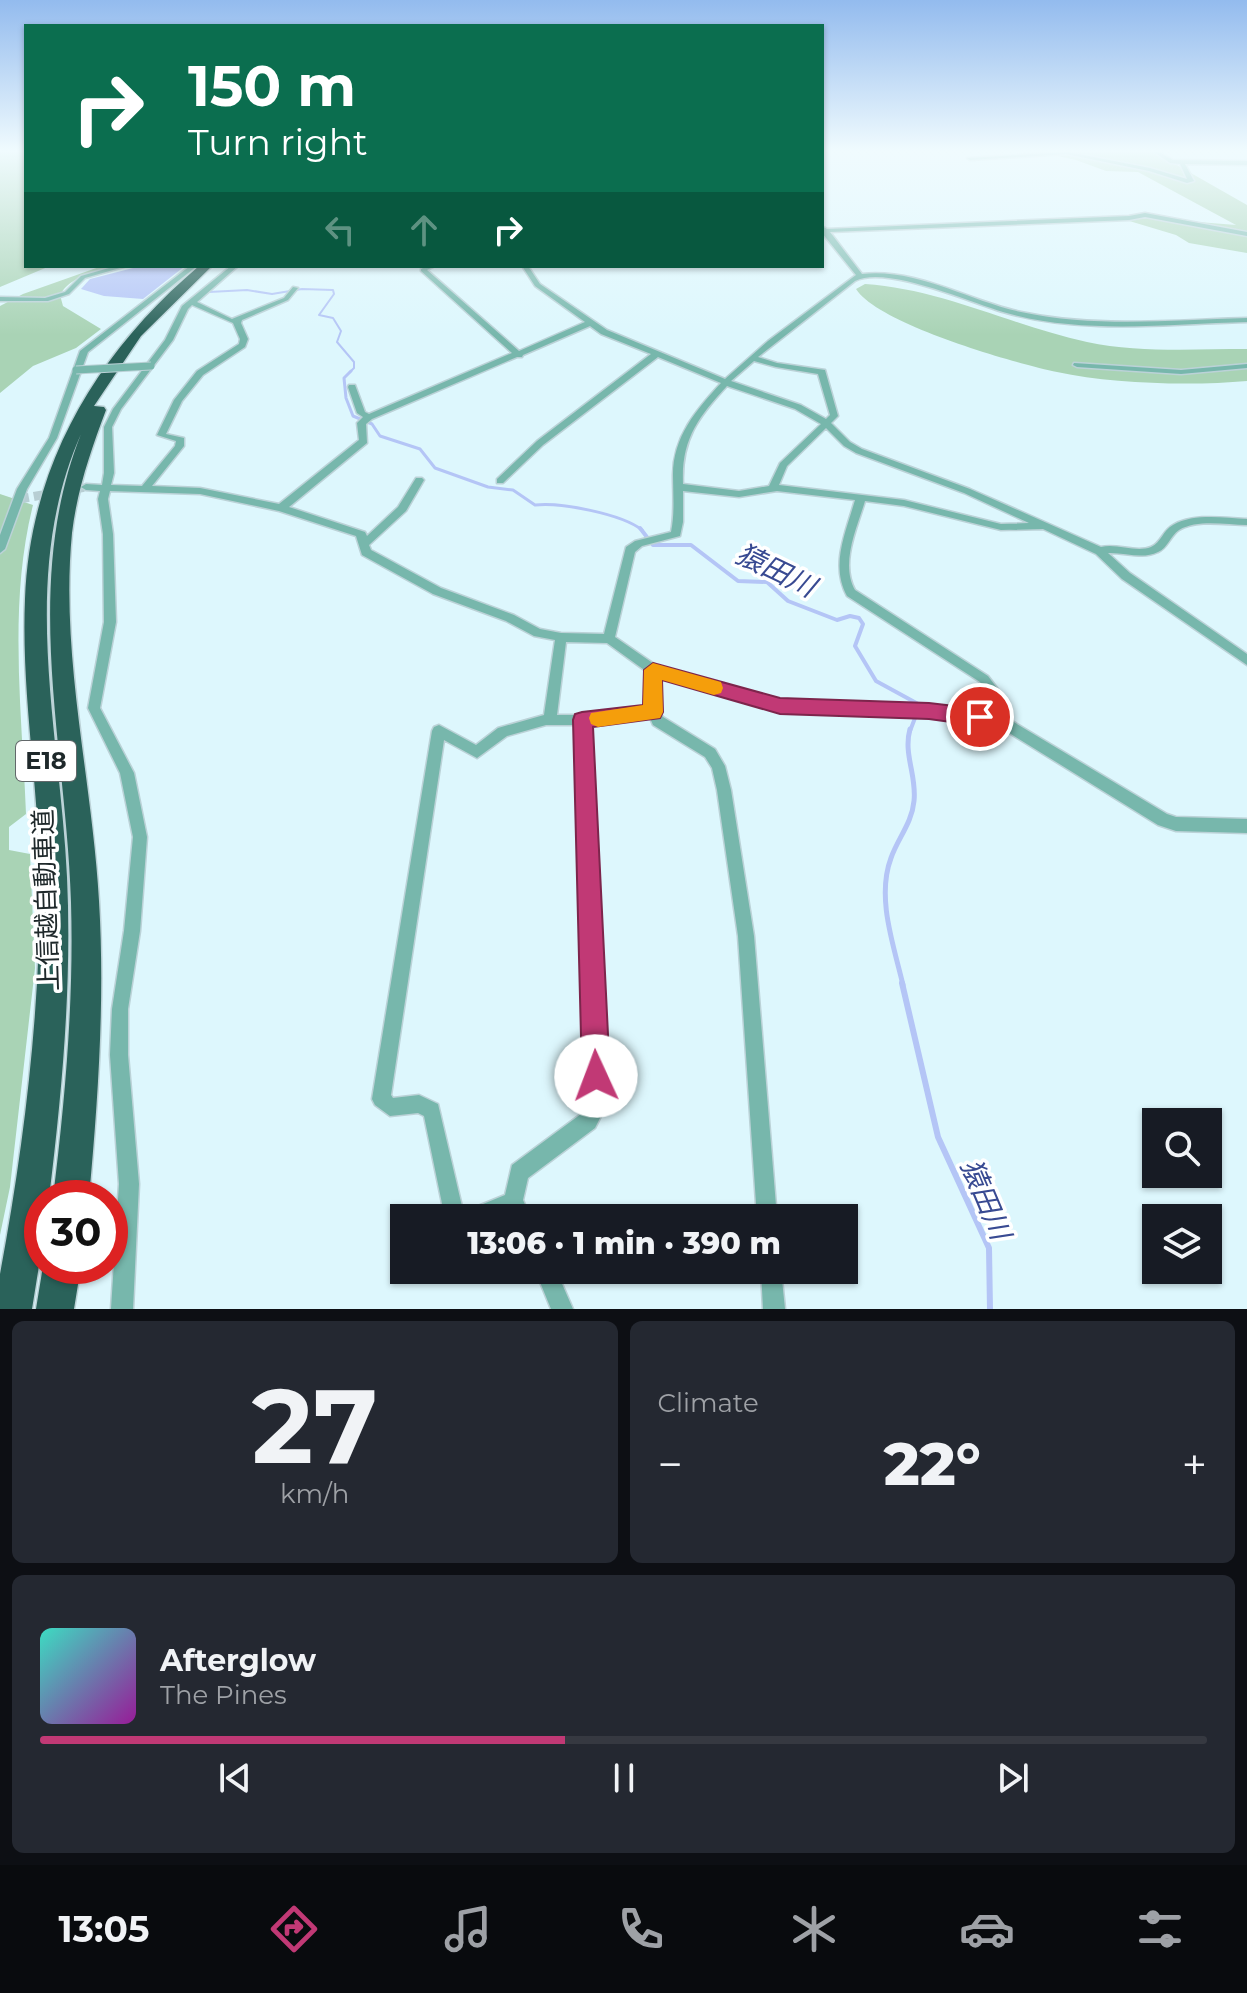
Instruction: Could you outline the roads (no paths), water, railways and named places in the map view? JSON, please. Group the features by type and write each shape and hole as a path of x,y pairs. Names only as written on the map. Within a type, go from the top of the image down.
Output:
{"highway":[{"name":"上信越自動車道","path":"13,1309 36,1163 52,988 52,850 35,630 40,534 61,456 96,388 152,314 204,268"},
{"name":"上信越自動車道","path":"73,1180 84,1056 86,931 82,839 59,615 61,528 79,454 113,386 164,316 216,268"},
{"path":"55,1309 59,1284"}],"street":[{"path":"824,229 1145,215 1247,234"},
{"path":"824,230 860,276"},
{"path":"0,299 46,300 75,288 83,277 117,268"},
{"path":"0,549 22,489 53,438 84,351 191,268"},
{"path":"122,1309 129,1184 119,1055 120,1009 132,931 140,837 127,773 94,708 110,622 108,534 103,499 107,489 108,427 117,409 151,366 191,302 233,268"},
{"path":"428,268 423,270 519,355"},
{"path":"526,268 537,285 604,332 725,382 798,407 826,423 847,444 859,451 967,491 1100,551 1126,576 1247,660"},
{"path":"609,639 630,550 639,543 676,534 679,521 679,455 685,436 725,382 860,276 892,275 1005,310 1072,323 1247,320"},
{"path":"191,302 231,321 238,321 286,299 295,288"},
{"path":"145,489 179,446 181,440 161,435 178,400 200,373 242,345 244,339 238,321"},
{"path":"281,508 364,441 361,423 369,417 590,323"},
{"path":"500,481 540,443 658,353"},
{"path":"754,358 776,365 822,372 834,416 783,465 773,488"},
{"path":"1077,365 1181,372 1247,366"},
{"path":"76,370 151,366"},
{"path":"352,387 361,413 369,417"},
{"path":"366,542 402,509 419,480"},
{"path":"86,487 200,491 281,508 361,534 366,542 366,552 437,591 510,618 538,633 609,639 653,670 780,706 929,711 1001,721 1163,820 1176,824 1247,826"},
{"path":"679,487 739,494 773,488 904,503 1001,527 1047,526"},
{"path":"860,500 844,565 845,585 938,652 984,679 994,692 1001,721"},
{"path":"1100,551 1108,547 1150,551 1162,545 1171,531 1184,523 1247,522"},
{"path":"550,720 561,637"},
{"path":"653,670 653,712 658,721 710,753 718,766 724,790 746,936 766,1204"},
{"path":"452,1204 432,1110 419,1104 390,1107 381,1099 439,731 477,752 503,732 550,720 582,720 653,712"},
{"path":"517,1204 519,1172 588,1121 597,1106 582,720"},
{"path":"551,1284 562,1309"},
{"path":"772,1284 774,1309"}],"water":[{"path":"133,268 182,268 143,299 104,296 81,289 90,279"}],"waterway":[{"name":"猿田川","path":"209,292 247,290 272,294 302,289 333,290 334,294 319,315 333,318 341,331 337,342 354,362 354,368 344,378 346,398 353,416 372,424 380,436 420,449 435,468 488,487 513,490 535,505 590,510 641,529"},
{"name":"猿田川","path":"641,529 653,545 691,545 738,581 767,582 788,601 837,620 850,616 859,618 863,624 855,646 876,681 920,705 910,731"},
{"name":"猿田川","path":"903,985 888,922 885,889 891,858 911,816 914,801 908,747 910,729"},
{"name":"猿田川","path":"902,983 938,1137 989,1248 990,1309"}],"tunnel":[{"path":"20,499 86,487"}]}
